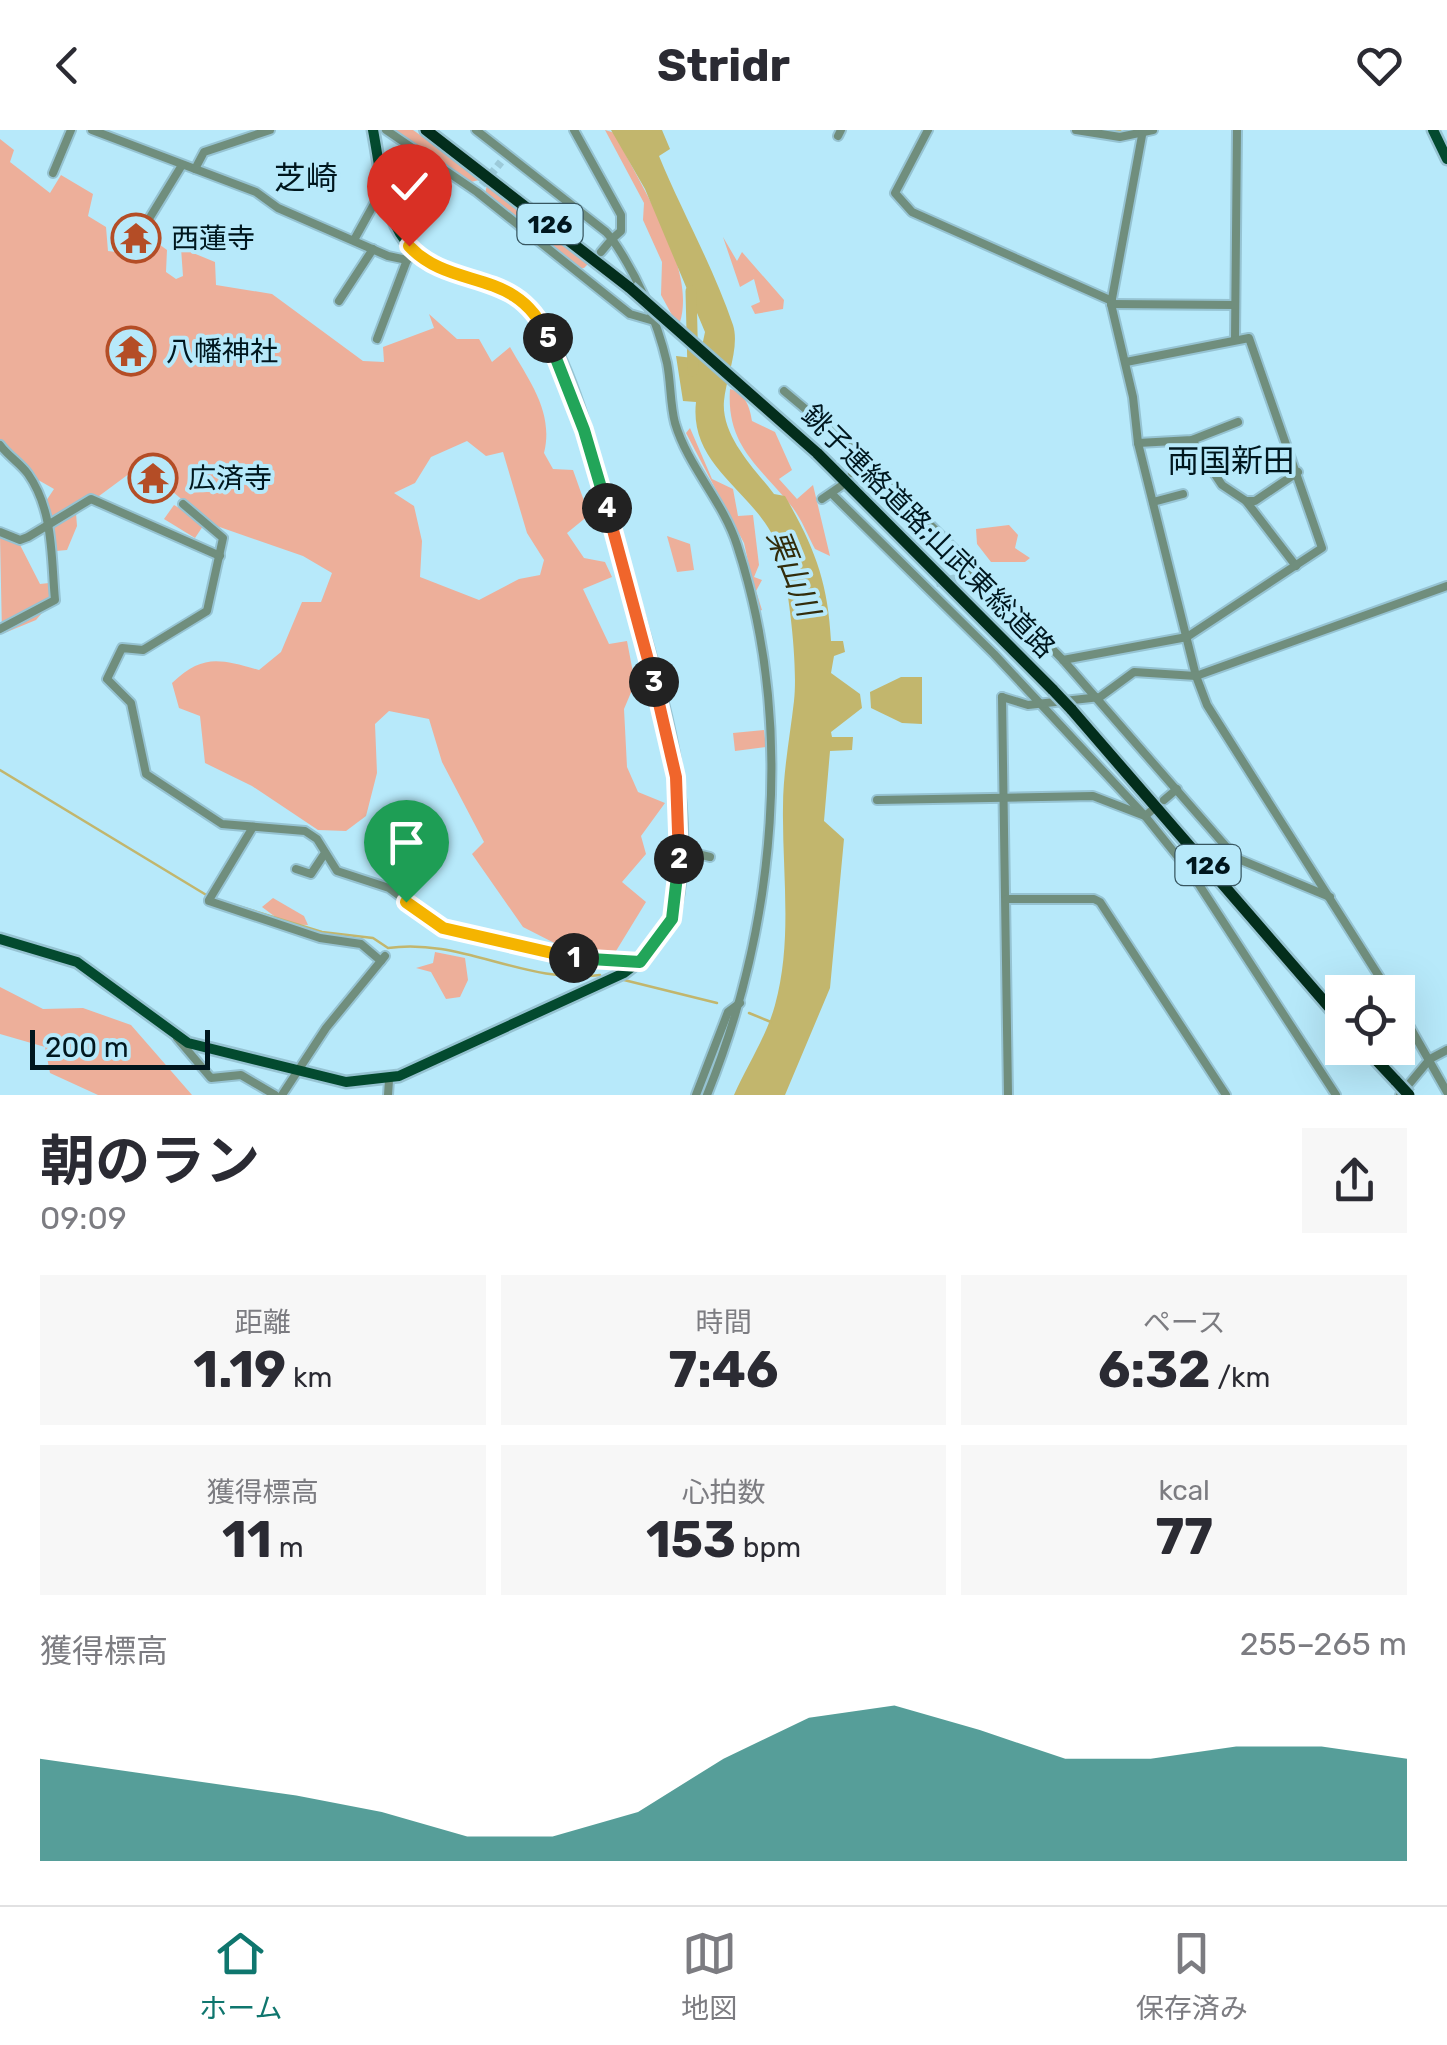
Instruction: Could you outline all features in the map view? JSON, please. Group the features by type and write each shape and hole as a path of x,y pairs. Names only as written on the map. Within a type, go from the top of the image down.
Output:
{"highway":[{"name":"銚子連絡道路;山武東総道路","path":"426,130 630,288 817,453 1053,690 1325,1002"},
{"path":"1380,1065 1409,1095"}],"main road":[{"path":"0,939 84,966 177,1038 346,1082 389,1080 640,962 672,919 678,896 680,850 676,777 668,730 591,450 547,333 536,314 516,294 412,257 395,224 373,130"},
{"path":"1432,130 1447,159"}],"street":[{"path":"52,173 71,130"},
{"path":"92,130 256,192 278,208 373,250 412,257 377,340"},
{"path":"195,169 204,152 270,130"},
{"path":"386,130 480,188 585,271 630,314 654,321"},
{"path":"476,130 612,238 630,263 667,364 675,423 736,541 763,666 768,855 740,1003 706,1095"},
{"path":"574,130 621,215 620,230 601,252"},
{"path":"928,130 895,193 912,212 1111,303 1235,305"},
{"path":"1234,339 1237,130"},
{"path":"1079,131 1120,137 1146,131 1111,303 1126,362 1138,443 1196,676 1207,706 1378,975"},
{"path":"500,162 508,153"},
{"path":"140,232 182,165"},
{"path":"354,240 384,186"},
{"path":"338,302 373,250"},
{"path":"1063,660 1187,637 1322,548 1250,340 1234,339 1126,362"},
{"path":"784,391 865,459 978,572 1063,660 1236,858 1330,897"},
{"path":"1138,443 1192,440 1238,422"},
{"path":"1192,440 1222,485 1246,502 1296,566"},
{"path":"0,445 27,473 50,527 56,600 0,629"},
{"path":"852,474 865,459"},
{"path":"1246,502 1298,472"},
{"path":"822,498 833,496 841,486"},
{"path":"1153,502 1183,494"},
{"path":"833,496 926,585 1148,813 1336,1095"},
{"path":"0,532 20,540 50,527 92,499 220,556"},
{"path":"184,504 223,538 207,611 143,650 122,648 108,679 131,703 146,774 214,821 305,830 318,840 338,871 389,888 443,928 558,957 640,962"},
{"path":"960,577 978,572"},
{"path":"926,585 936,582"},
{"path":"1008,1095 1002,697 1028,705 1095,698 1134,672 1196,676 1447,586"},
{"path":"1164,800 1176,789"},
{"path":"878,800 1092,796 1148,813"},
{"path":"177,1038 211,1078 241,1075 278,1095 383,958 362,944 320,938 210,899 253,827"},
{"path":"680,850 710,857"},
{"path":"296,870 311,874 324,853"},
{"path":"1006,899 1094,898 1100,902 1226,1095"},
{"path":"696,1095 728,1012 740,1003"},
{"path":"1415,1034 1447,1092"},
{"path":"1400,1095 1430,1059 1447,1050"},
{"path":"388,1095 389,1080"}],"shaded area":[{"path":"391,130 413,130 483,179 467,183"},
{"path":"605,130 615,133 673,251 683,300 680,322 661,295 662,262 643,220 644,203"},
{"path":"0,139 14,150 10,162 50,193 61,175 93,194 88,216 106,227 108,251 140,255 156,242 167,250 166,272 176,279 183,276 181,248 215,262 216,285 272,294 363,361 384,362 383,347 434,328 429,314 457,339 479,339 492,362 510,347 543,411 544,453 553,469 573,470 589,515 567,533 584,558 605,562 612,577 583,589 609,644 627,641 635,683 624,709 627,767 638,792 665,803 641,836 646,854 622,882 646,902 616,951 599,959 572,952 523,927 472,854 484,842 442,762 429,719 389,711 375,724 377,773 366,816 346,831 318,830 252,786 205,763 200,716 179,708 172,683 203,663 233,663 259,670 281,652 302,602 321,602 332,573 303,556 211,524 141,465 76,513 77,526 67,550 56,551 46,501 54,489 33,477 0,440","holes":["467,441 486,456 503,452 527,533 544,560 540,575 519,579 479,600 420,577 422,541 414,506 394,493 415,483 431,457"]},
{"path":"487,183 589,263 578,269 485,196"},
{"path":"723,237 737,261 742,252 784,300 783,309 755,314 751,306 760,302 754,279 740,287"},
{"path":"730,389 746,401 752,421 775,432 792,470 779,479 797,499 813,485 830,556 815,549 793,508 739,441 730,409"},
{"path":"690,428 712,479 733,489 738,516 753,515 759,565 754,577 762,580 756,591 762,610 759,611 744,543 686,433"},
{"path":"174,505 205,523 195,538 164,519"},
{"path":"1009,525 1018,535 1015,548 1030,558 1025,562 991,562 977,544 976,529"},
{"path":"0,536 19,543 40,584 49,583 58,594 36,620 2,634"},
{"path":"667,536 690,544 694,570 677,572"},
{"path":"764,730 766,747 735,751 733,733"},
{"path":"273,898 304,916 308,925 285,924 262,907"},
{"path":"435,952 465,958 468,980 460,997 446,999 431,972 416,968 433,963"},
{"path":"0,987 43,1009 83,1008 131,1025 192,1095 98,1095 50,1073 45,1047 0,1034"}],"water":[{"name":"栗山川","path":"611,130 662,130 670,149 659,156 716,281 735,334 724,401 728,427 740,451 774,494 785,496 804,532 823,582 831,641 843,641 845,652 834,656 831,673 860,694 862,708 831,732 832,737 853,737 852,750 830,751 824,821 844,839 830,988 785,1095 734,1095 771,1016 784,956 783,794 795,668 784,572 773,535 704,447 697,426 696,402 683,401 676,356 693,358 701,351 705,332 645,189"},
{"path":"901,677 922,677 922,724 902,723 871,708 870,692"}],"waterway":[{"path":"1098,130 1116,130"},
{"name":"栗山川","path":"691,291 693,371"},
{"path":"0,770 208,896"},
{"path":"215,899 322,932 373,938 388,948 441,949 546,973 600,975"},
{"path":"624,980 717,1003"},
{"path":"749,1013 771,1022"}],"tunnel":[{"path":"482,185 501,162"},
{"path":"936,583 960,577"}],"place":[{"name":"西蓮寺","path":"136,238"},
{"name":"八幡神社","path":"131,351"},
{"name":"広済寺","path":"153,478"}],"district":[{"name":"芝崎","path":"306,178"},
{"name":"両国新田","path":"1231,461"}],"route":[{"path":"406,902 443,928 558,957 640,962 661,939 672,919 678,896 680,850 676,777 668,730 591,450 547,333 536,314 516,294 426,262 409,246"}]}
